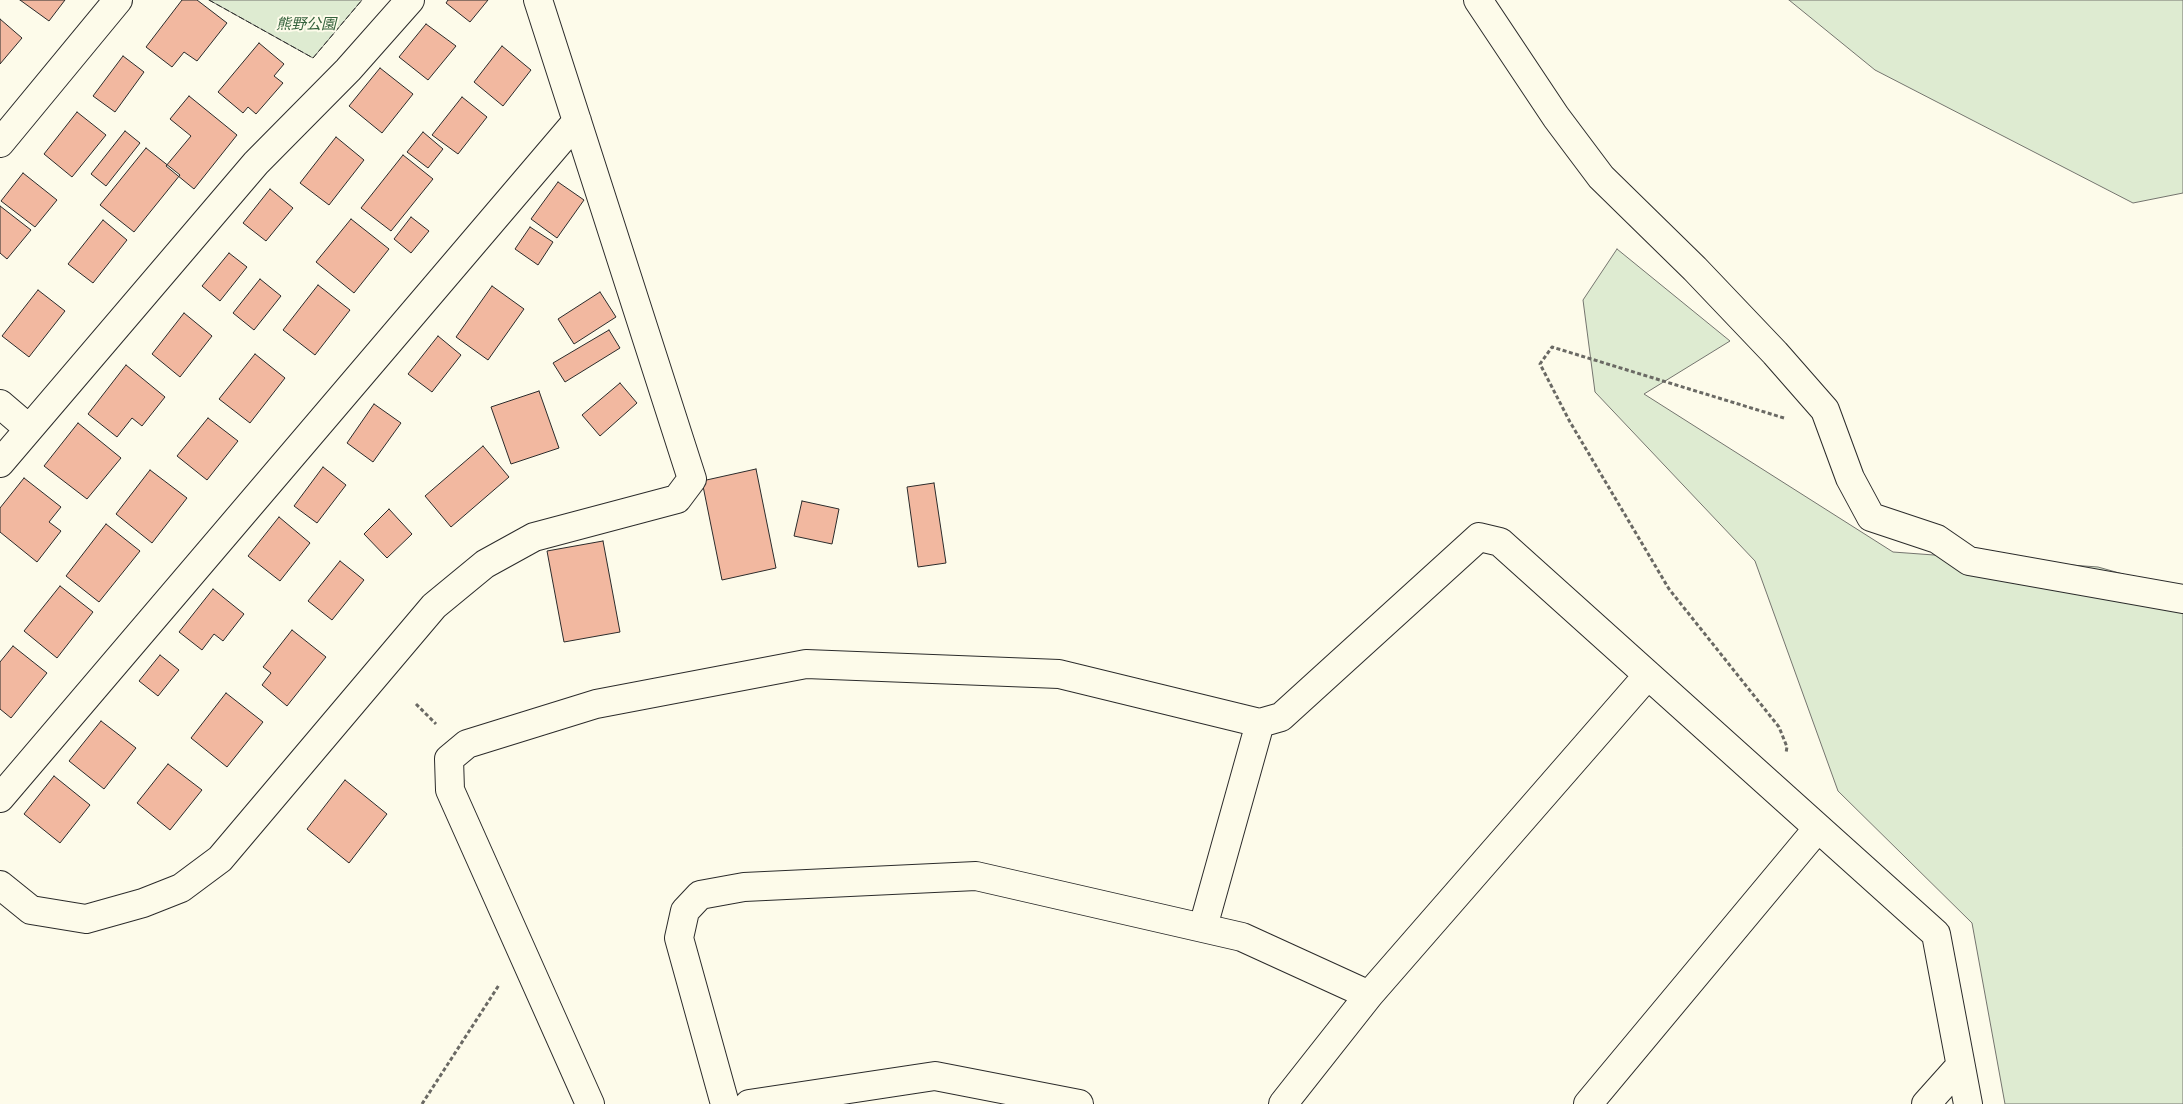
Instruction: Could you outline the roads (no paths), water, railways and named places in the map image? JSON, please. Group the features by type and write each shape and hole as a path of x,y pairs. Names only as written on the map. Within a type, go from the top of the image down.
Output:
{"street":[{"path":"0,143 118,0"},
{"path":"0,462 256,163 348,70 410,0"},
{"path":"0,885 31,910 86,919 143,903 180,888 220,859 434,606 485,564 534,537 677,499 692,479 538,0"},
{"path":"1478,0 1556,117 1601,177 1701,276 1775,353 1825,410 1850,478 1871,517 1938,539 1969,561 2183,599"},
{"path":"0,798 577,121"},
{"path":"0,404 28,428"},
{"path":"590,1104 450,790 449,759 467,744 596,704 806,664 1059,674 1260,723 1281,717 1479,537 1500,542 1936,934 1968,1104"},
{"path":"1283,1104 1369,995 1648,674"},
{"path":"1203,927 1260,723"},
{"path":"1588,1104 1818,828"},
{"path":"725,1104 679,938 685,911 700,895 744,887 976,876 1242,937 1369,995"},
{"path":"1926,1104 1960,1066"},
{"path":"749,1104 935,1076 1079,1104"}],"park label":[{"name":"熊野公園","path":"306,26"}]}
